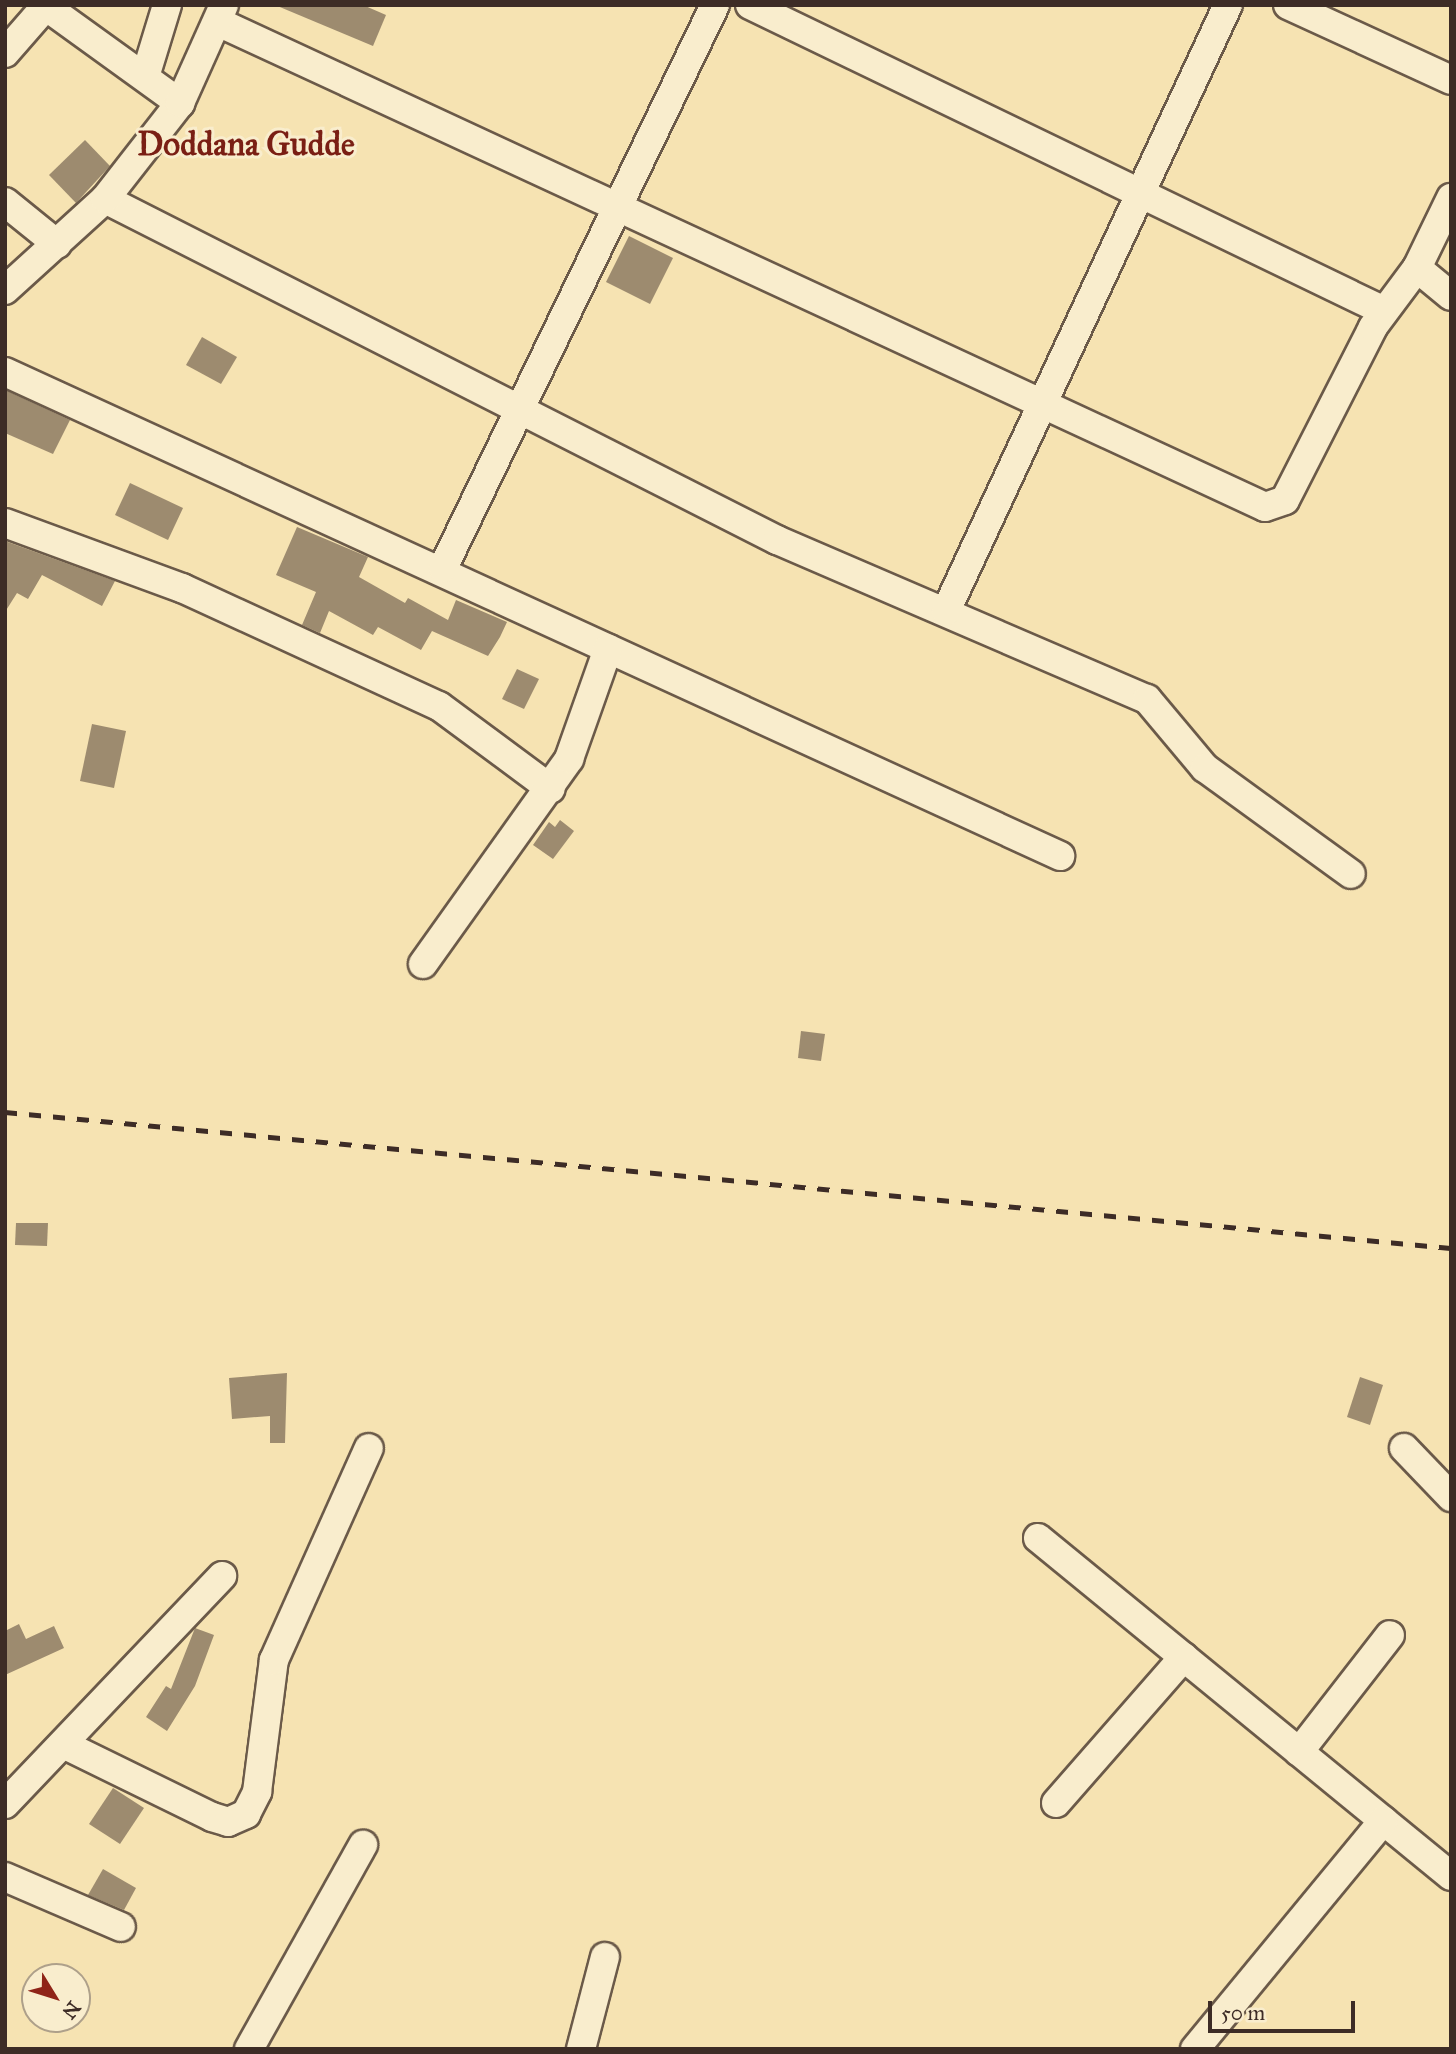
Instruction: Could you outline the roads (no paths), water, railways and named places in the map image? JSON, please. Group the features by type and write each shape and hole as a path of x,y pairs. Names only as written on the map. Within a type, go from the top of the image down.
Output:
{"street":[{"path":"145,77 167,5"},
{"path":"443,568 715,5"},
{"path":"750,5 1384,311"},
{"path":"946,611 1037,407 1142,192 1228,5"},
{"path":"1288,5 1451,80"},
{"path":"5,53 45,6 180,103"},
{"path":"5,290 105,200 180,103 221,14 1037,407 1275,507 1285,500 1384,311 1417,268 1451,198"},
{"path":"105,200 520,413 777,540 1147,699 1205,768 1351,874"},
{"path":"5,202 57,244"},
{"path":"1417,268 1451,296"},
{"path":"5,372 443,568 608,649 1060,856"},
{"path":"5,523 182,588 439,706 551,789"},
{"path":"424,964 551,789 569,759 608,649"},
{"path":"63,1744 212,1817 228,1822 246,1814 257,1792 274,1660 369,1448"},
{"path":"1404,1448 1451,1497"},
{"path":"1038,1538 1451,1876"},
{"path":"9,1790 63,1744 222,1576"},
{"path":"1299,1752 1390,1635"},
{"path":"1056,1803 1184,1657"},
{"path":"1195,2049 1383,1821"},
{"path":"249,2049 363,1845"},
{"path":"5,1877 121,1927"},
{"path":"581,2049 605,1956"}],"railway":[{"path":"5,1112 1451,1248"}],"district":[{"name":"Doddana Gudde","path":"246,145"}]}
